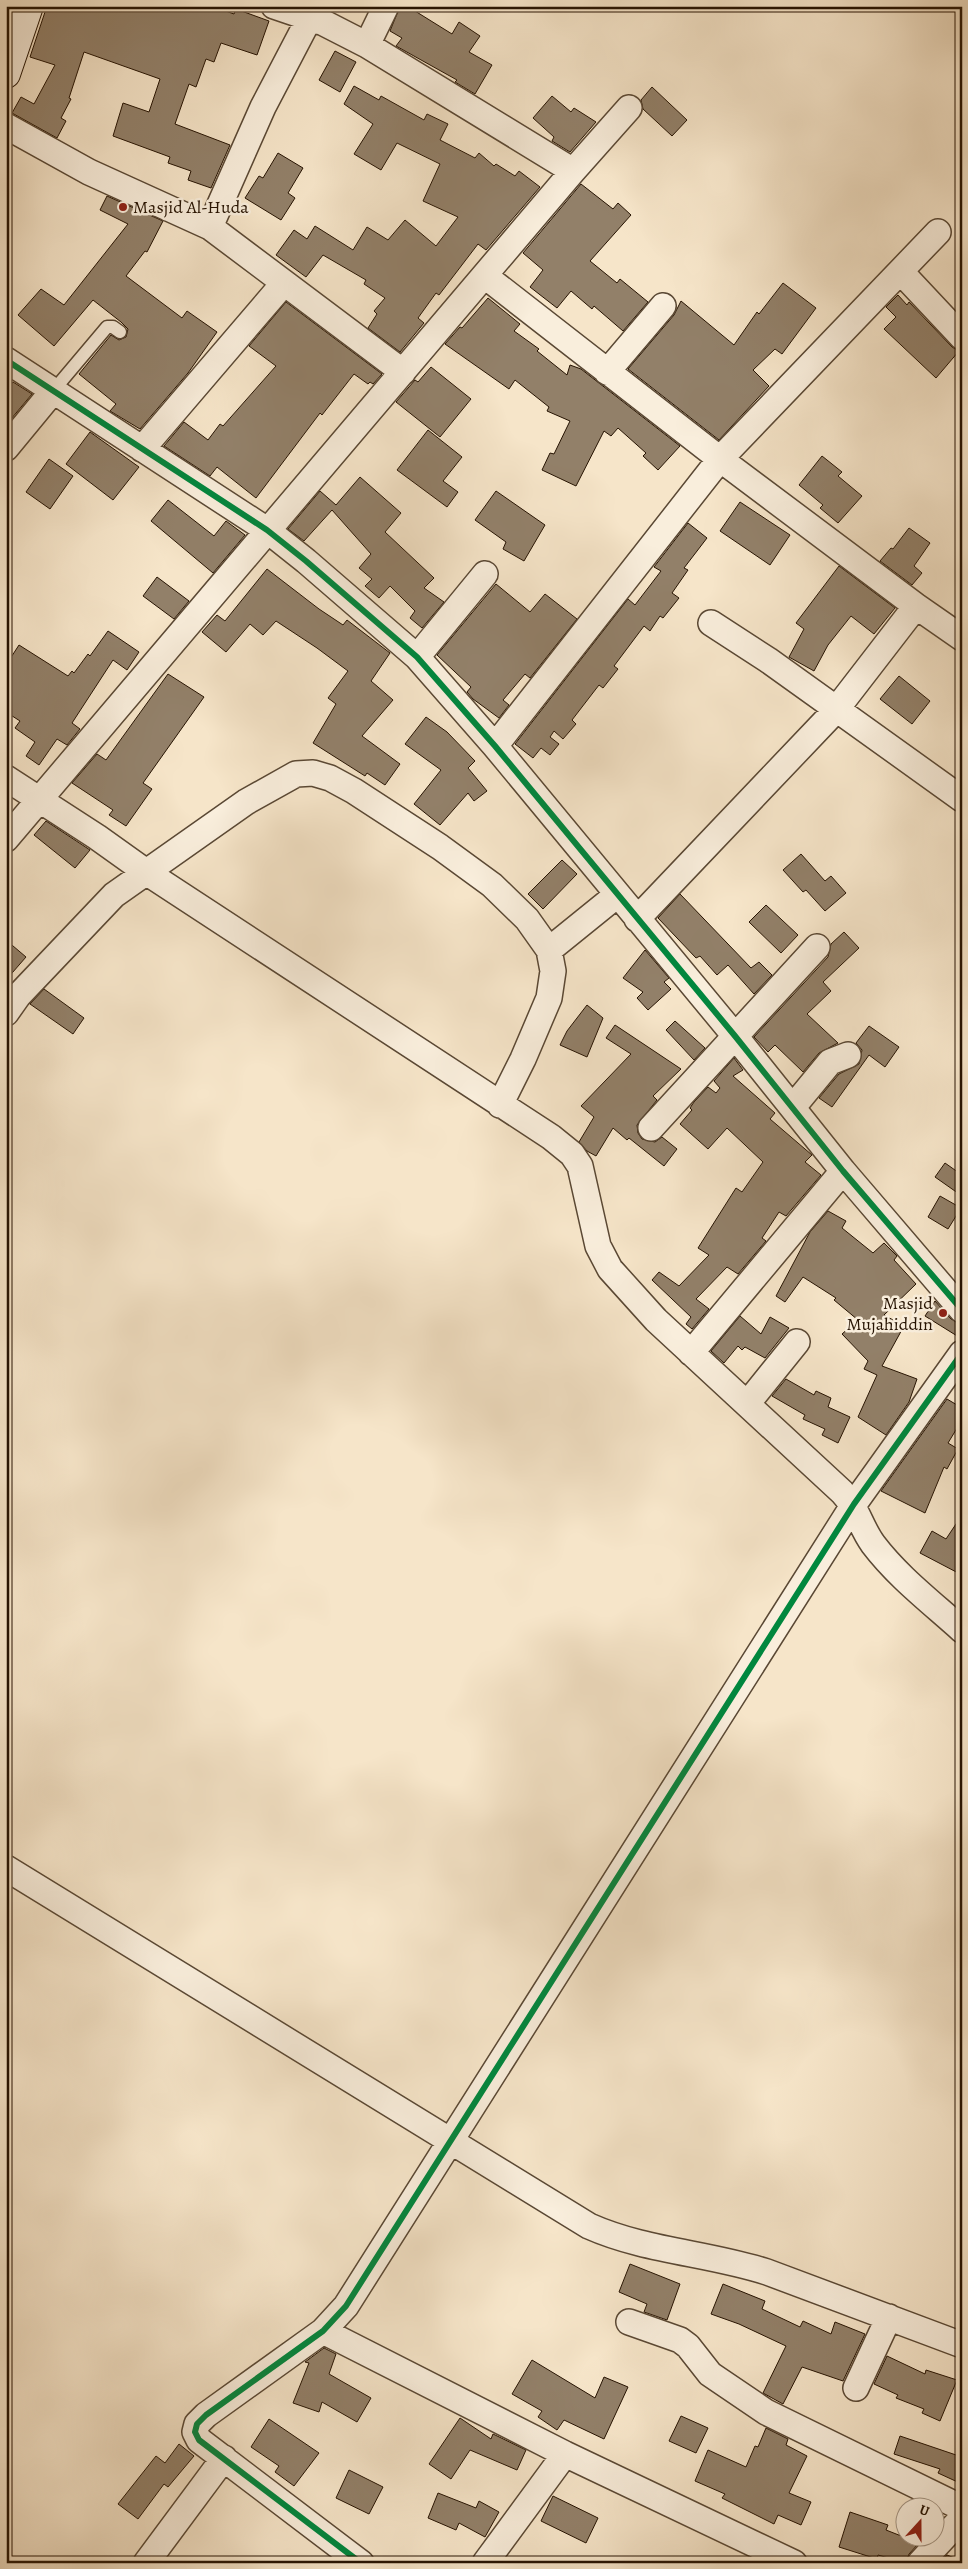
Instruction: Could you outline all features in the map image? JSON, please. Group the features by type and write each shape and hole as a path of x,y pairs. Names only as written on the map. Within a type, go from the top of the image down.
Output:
{"street":[{"path":"6,74 30,6"},
{"path":"274,6 310,17 367,46 573,171"},
{"path":"367,46 386,6"},
{"path":"210,228 263,107 310,17"},
{"path":"6,839 628,108"},
{"path":"6,126 89,172 210,228 403,372"},
{"path":"495,746 720,459 938,232"},
{"path":"901,272 962,337"},
{"path":"484,276 720,459 916,606 962,638"},
{"path":"142,449 284,283"},
{"path":"607,372 663,306"},
{"path":"6,360 267,530 306,560 417,657 495,746 735,1036 842,1171 962,1310"},
{"path":"6,448 53,390"},
{"path":"417,657 485,574"},
{"path":"637,919 835,711 916,606"},
{"path":"711,623 768,660 835,711 962,799"},
{"path":"10,998 114,895 200,833 281,781 296,774 313,773 330,778 354,791 440,847 492,886 527,919 549,950 553,971 549,998 524,1059 500,1105"},
{"path":"6,778 551,1137 572,1154 580,1166 585,1181 598,1246 610,1269 656,1320 854,1504 872,1542 893,1568 962,1630"},
{"path":"549,950 617,895"},
{"path":"651,1128 817,947"},
{"path":"793,1107 830,1062 848,1055"},
{"path":"691,1353 842,1171"},
{"path":"747,1404 797,1342"},
{"path":"361,2563 199,2440 195,2432 197,2424 206,2415 323,2331 346,2306 449,2140 854,1504 962,1352"},
{"path":"6,1868 589,2226 617,2239 736,2262 962,2345"},
{"path":"856,2388 889,2318"},
{"path":"630,2322 680,2340 688,2346 710,2374 766,2412 962,2508"},
{"path":"323,2331 565,2454 794,2563"},
{"path":"485,2563 565,2454"},
{"path":"146,2563 224,2458"},
{"path":"920,2563 962,2518"}],"lane":[{"path":"53,390 106,327 114,327 120,332"}],"building":[{"path":"47,6 212,6 234,14 236,9 269,21 257,55 221,43 214,62 206,59 196,87 189,84 175,124 230,145 211,188 188,180 191,171 168,163 170,157 113,136 123,103 149,112 160,79 84,52 69,98 71,99 61,118 66,121 57,138 12,113 21,97 34,104 55,65 30,57"},
{"path":"400,6 407,6 452,34 459,22 480,36 469,52 492,65 475,94 455,82 457,80 396,46 402,38 390,31"},
{"path":"335,51 356,62 340,92 319,80"},
{"path":"354,86 379,100 381,96 424,120 427,114 448,124 440,140 475,158 479,153 494,166 496,164 515,176 519,171 540,187 486,250 478,244 439,295 436,293 418,318 424,323 400,352 368,328 377,314 374,311 385,298 364,284 366,280 323,255 306,277 276,255 294,230 307,239 315,226 353,250 367,227 388,240 405,220 436,246 458,217 423,201 440,164 397,143 381,170 354,154 373,124 344,104"},
{"path":"652,87 687,120 672,136 643,109 641,100"},
{"path":"552,96 571,112 574,108 596,122 570,152 552,141 554,137 533,118"},
{"path":"278,153 303,168 288,193 295,198 281,220 245,198 259,176 263,178"},
{"path":"581,184 613,209 618,203 631,215 590,261 617,283 620,279 648,302 623,331 594,306 592,309 571,291 557,308 530,287 543,270 523,253"},
{"path":"107,196 163,221 147,252 145,251 126,276 182,318 187,311 217,332 188,373 140,429 110,411 116,404 79,374 111,335 119,340 126,337 128,329 121,322 93,300 54,346 18,315 41,289 64,305 128,224 100,210"},
{"path":"783,283 816,308 782,354 775,349 753,370 769,386 719,440 628,369 674,315 681,301 734,345 757,312 759,314"},
{"path":"898,295 907,305 909,302 952,347 959,351 936,378 884,329 896,317 886,307"},
{"path":"488,298 520,324 514,331 539,349 537,351 567,375 570,365 581,369 680,446 658,470 643,456 646,453 618,428 611,436 604,431 576,486 542,470 550,453 554,454 570,421 547,411 549,407 515,380 509,389 445,344"},
{"path":"286,302 382,374 373,384 370,382 368,384 354,374 322,415 320,413 256,498 217,467 210,476 164,446 184,422 208,440 220,424 223,426 276,366 249,346"},
{"path":"431,367 471,399 440,437 396,402 415,380 418,382"},
{"path":"13,382 32,394 6,425 6,391"},
{"path":"428,430 462,457 443,481 458,492 447,507 397,470"},
{"path":"90,432 139,467 113,500 66,464"},
{"path":"822,456 842,472 838,476 862,496 838,523 820,508 823,505 799,485"},
{"path":"49,459 73,476 50,509 26,492"},
{"path":"360,477 401,513 385,532 434,578 424,588 444,602 422,628 410,618 415,611 390,586 379,598 365,586 372,579 359,568 371,554 332,510 304,541 288,529 320,491 336,505"},
{"path":"496,491 545,525 524,561 503,549 506,542 475,520"},
{"path":"168,500 214,536 226,521 245,535 213,573 151,521"},
{"path":"740,502 790,535 770,565 720,531"},
{"path":"688,523 707,538 684,568 688,570 672,593 679,598 663,618 660,616 650,631 644,626 614,666 618,669 603,688 599,685 572,720 576,724 563,739 554,731 550,737 559,744 550,755 541,748 533,758 515,744 628,599 635,605 661,571 654,567"},
{"path":"909,528 930,543 914,566 922,573 912,585 880,561 891,548 893,549"},
{"path":"839,566 895,608 874,634 851,616 828,645 814,671 789,657 804,629 796,623"},
{"path":"267,569 319,609 343,625 347,620 390,653 371,681 393,700 362,736 400,764 385,785 367,773 365,776 313,743 336,704 328,698 348,671 276,621 263,635 250,624 226,652 202,632 217,615 225,621"},
{"path":"157,577 189,601 174,619 143,596"},
{"path":"496,584 530,612 545,594 577,619 530,678 525,674 503,700 509,705 499,718 473,699 467,692 471,687 437,655"},
{"path":"108,631 139,652 127,670 113,660 72,723 80,729 67,745 57,739 39,765 26,756 35,742 15,728 20,721 6,712 6,665 19,645 68,676 72,671 74,673 88,654 90,656"},
{"path":"168,674 204,697 143,783 152,789 126,826 109,815 113,810 72,783 97,754 106,760"},
{"path":"899,676 930,701 912,724 880,699"},
{"path":"426,717 447,732 475,761 468,768 487,791 474,801 468,793 440,825 414,804 441,770 405,744"},
{"path":"46,821 90,850 75,868 34,835"},
{"path":"801,854 825,881 831,876 846,893 825,911 806,890 803,892 783,870"},
{"path":"562,860 577,874 543,909 528,894"},
{"path":"680,894 751,968 759,962 772,975 754,994 728,965 717,975 700,956 696,958 658,918"},
{"path":"766,905 798,935 781,953 749,922"},
{"path":"844,932 859,948 823,982 831,991 807,1014 838,1043 819,1053 803,1072 775,1045 768,1052 754,1037 828,957 831,944"},
{"path":"6,940 26,957 6,980"},
{"path":"645,950 669,978 664,982 671,989 648,1010 637,998 643,992 623,978"},
{"path":"44,989 84,1018 73,1034 30,1004"},
{"path":"587,1005 603,1018 587,1057 560,1045 567,1031"},
{"path":"675,1021 705,1048 694,1060 666,1030"},
{"path":"615,1025 681,1069 653,1096 657,1100 637,1125 638,1133 642,1139 655,1142 662,1137 677,1149 664,1166 629,1138 627,1140 613,1128 596,1156 587,1151 579,1142 594,1117 581,1106 631,1054 606,1038"},
{"path":"869,1026 899,1047 885,1067 869,1055 832,1107 819,1098 839,1074 859,1064 862,1050 856,1043"},
{"path":"734,1058 743,1070 733,1076 775,1113 770,1119 812,1155 805,1162 821,1175 786,1216 779,1212 762,1238 766,1241 738,1274 727,1267 696,1299 709,1309 692,1329 686,1324 691,1317 652,1280 659,1272 679,1286 709,1255 698,1248 736,1188 742,1192 763,1162 727,1128 708,1149 680,1124 692,1110 690,1108 694,1102 708,1087 716,1093 720,1088 714,1081"},
{"path":"945,1163 962,1175 962,1196 935,1177"},
{"path":"940,1196 961,1208 948,1229 928,1217"},
{"path":"828,1211 846,1221 842,1228 873,1253 884,1243 897,1256 894,1260 916,1284 884,1315 904,1326 882,1366 917,1379 909,1402 886,1435 858,1417 877,1375 864,1369 868,1361 842,1334 858,1320 834,1300 836,1298 803,1277 785,1302 776,1296 810,1232"},
{"path":"935,1301 951,1319 962,1324 962,1339 925,1316"},
{"path":"740,1316 761,1334 770,1317 789,1328 765,1358 745,1347 742,1350 738,1346 724,1363 711,1351"},
{"path":"786,1379 814,1395 816,1391 831,1398 828,1407 850,1417 838,1443 822,1435 825,1429 803,1419 805,1415 772,1396"},
{"path":"947,1399 962,1408 962,1420 948,1443 958,1449 947,1469 944,1467 925,1513 881,1491"},
{"path":"962,1515 962,1575 920,1553 932,1531 946,1539"},
{"path":"630,2264 680,2284 667,2320 644,2312 647,2304 619,2292"},
{"path":"723,2284 765,2301 762,2309 800,2327 803,2321 831,2334 835,2322 865,2334 843,2381 802,2367 783,2404 763,2393 786,2346 739,2324 711,2314"},
{"path":"324,2348 336,2354 329,2374 371,2398 357,2422 322,2402 319,2412 293,2403 309,2363 305,2362"},
{"path":"887,2356 925,2374 926,2370 957,2380 940,2421 922,2413 924,2409 896,2398 898,2395 874,2384"},
{"path":"532,2360 595,2398 604,2377 628,2387 604,2439 564,2420 557,2430 538,2417 542,2411 512,2394"},
{"path":"681,2416 708,2428 696,2453 669,2441"},
{"path":"460,2418 491,2439 493,2434 526,2450 517,2470 470,2450 451,2479 429,2464"},
{"path":"269,2419 319,2453 294,2486 275,2472 279,2466 251,2447"},
{"path":"766,2428 788,2439 786,2445 807,2456 789,2493 811,2502 801,2525 778,2515 774,2524 722,2498 725,2494 695,2481 708,2450 746,2467 755,2446 758,2447"},
{"path":"900,2436 962,2457 962,2484 938,2473 940,2469 894,2454"},
{"path":"179,2444 194,2456 168,2487 164,2484 138,2519 118,2504 156,2456 165,2463"},
{"path":"349,2470 383,2487 369,2514 336,2498"},
{"path":"438,2493 476,2508 479,2501 499,2512 485,2537 459,2523 456,2530 428,2518"},
{"path":"553,2496 598,2518 586,2543 541,2521"},
{"path":"850,2512 888,2525 886,2530 896,2534 896,2546 916,2546 909,2554 906,2563 878,2555 877,2559 839,2547"},
{"path":"947,2555 962,2561 962,2563 940,2563"}],"cycle path":[{"path":"6,360 267,530 306,561 417,657 495,746 735,1036 843,1171 962,1310"},
{"path":"361,2563 199,2440 195,2432 197,2424 206,2415 323,2331 346,2306 854,1504 962,1353"}],"place":[{"name":"Masjid Al-Huda","path":"123,207"},
{"name":"Masjid Mujahiddin","path":"943,1313"}]}
